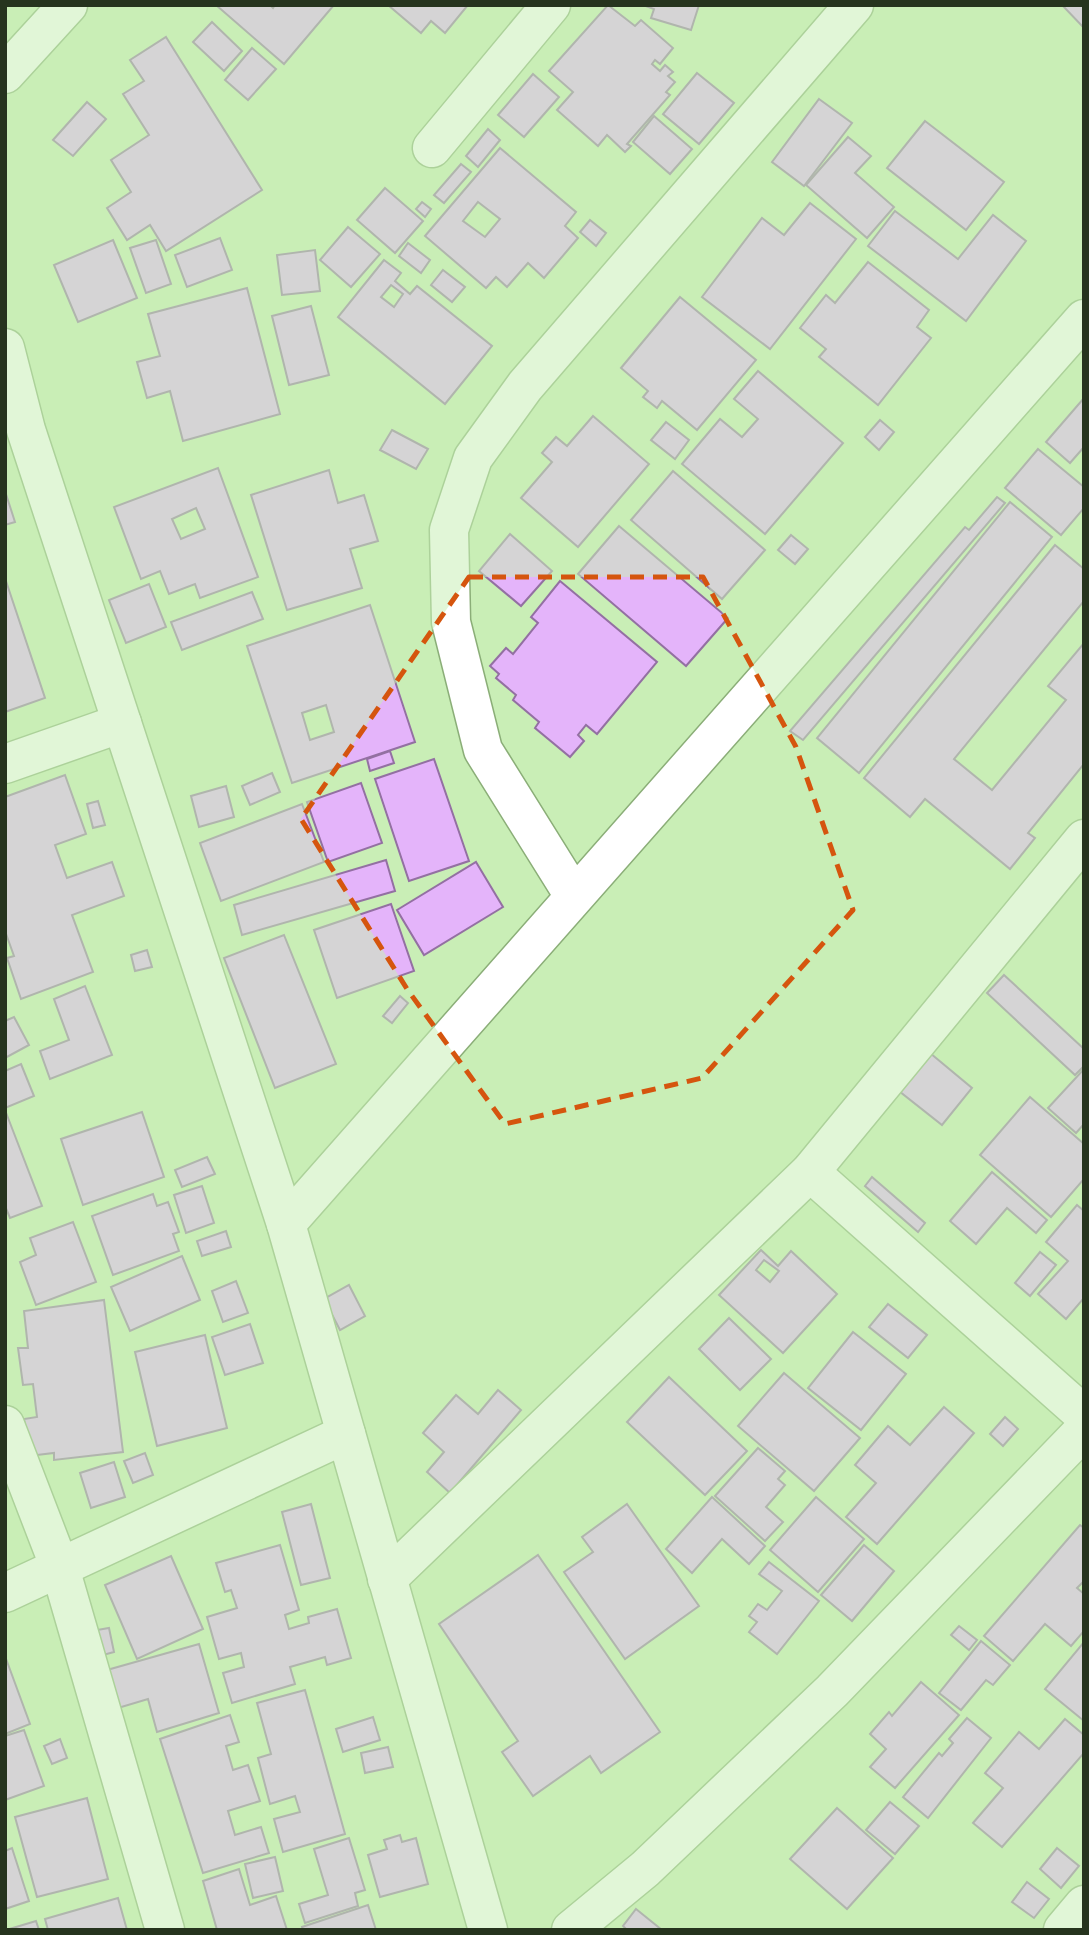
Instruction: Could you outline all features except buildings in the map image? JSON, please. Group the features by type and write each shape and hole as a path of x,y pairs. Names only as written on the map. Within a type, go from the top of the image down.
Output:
{"street":[{"path":"5,74 68,5"},
{"path":"432,148 551,5"},
{"path":"574,896 483,750 451,622 449,530 473,458 525,386 854,5"},
{"path":"285,1224 1084,319"},
{"path":"5,348 26,430 285,1224 488,1930"},
{"path":"5,764 122,723"},
{"path":"387,1579 810,1172 1084,839"},
{"path":"810,1172 1084,1415"},
{"path":"5,1425 60,1568 165,1930"},
{"path":"571,1930 645,1869 832,1691 1084,1430"},
{"path":"5,1593 346,1434"},
{"path":"1063,1930 1084,1905"}],"highlighted area":[{"path":"469,577 703,577 796,747 853,910 702,1078 505,1124 407,989 301,819"}]}
